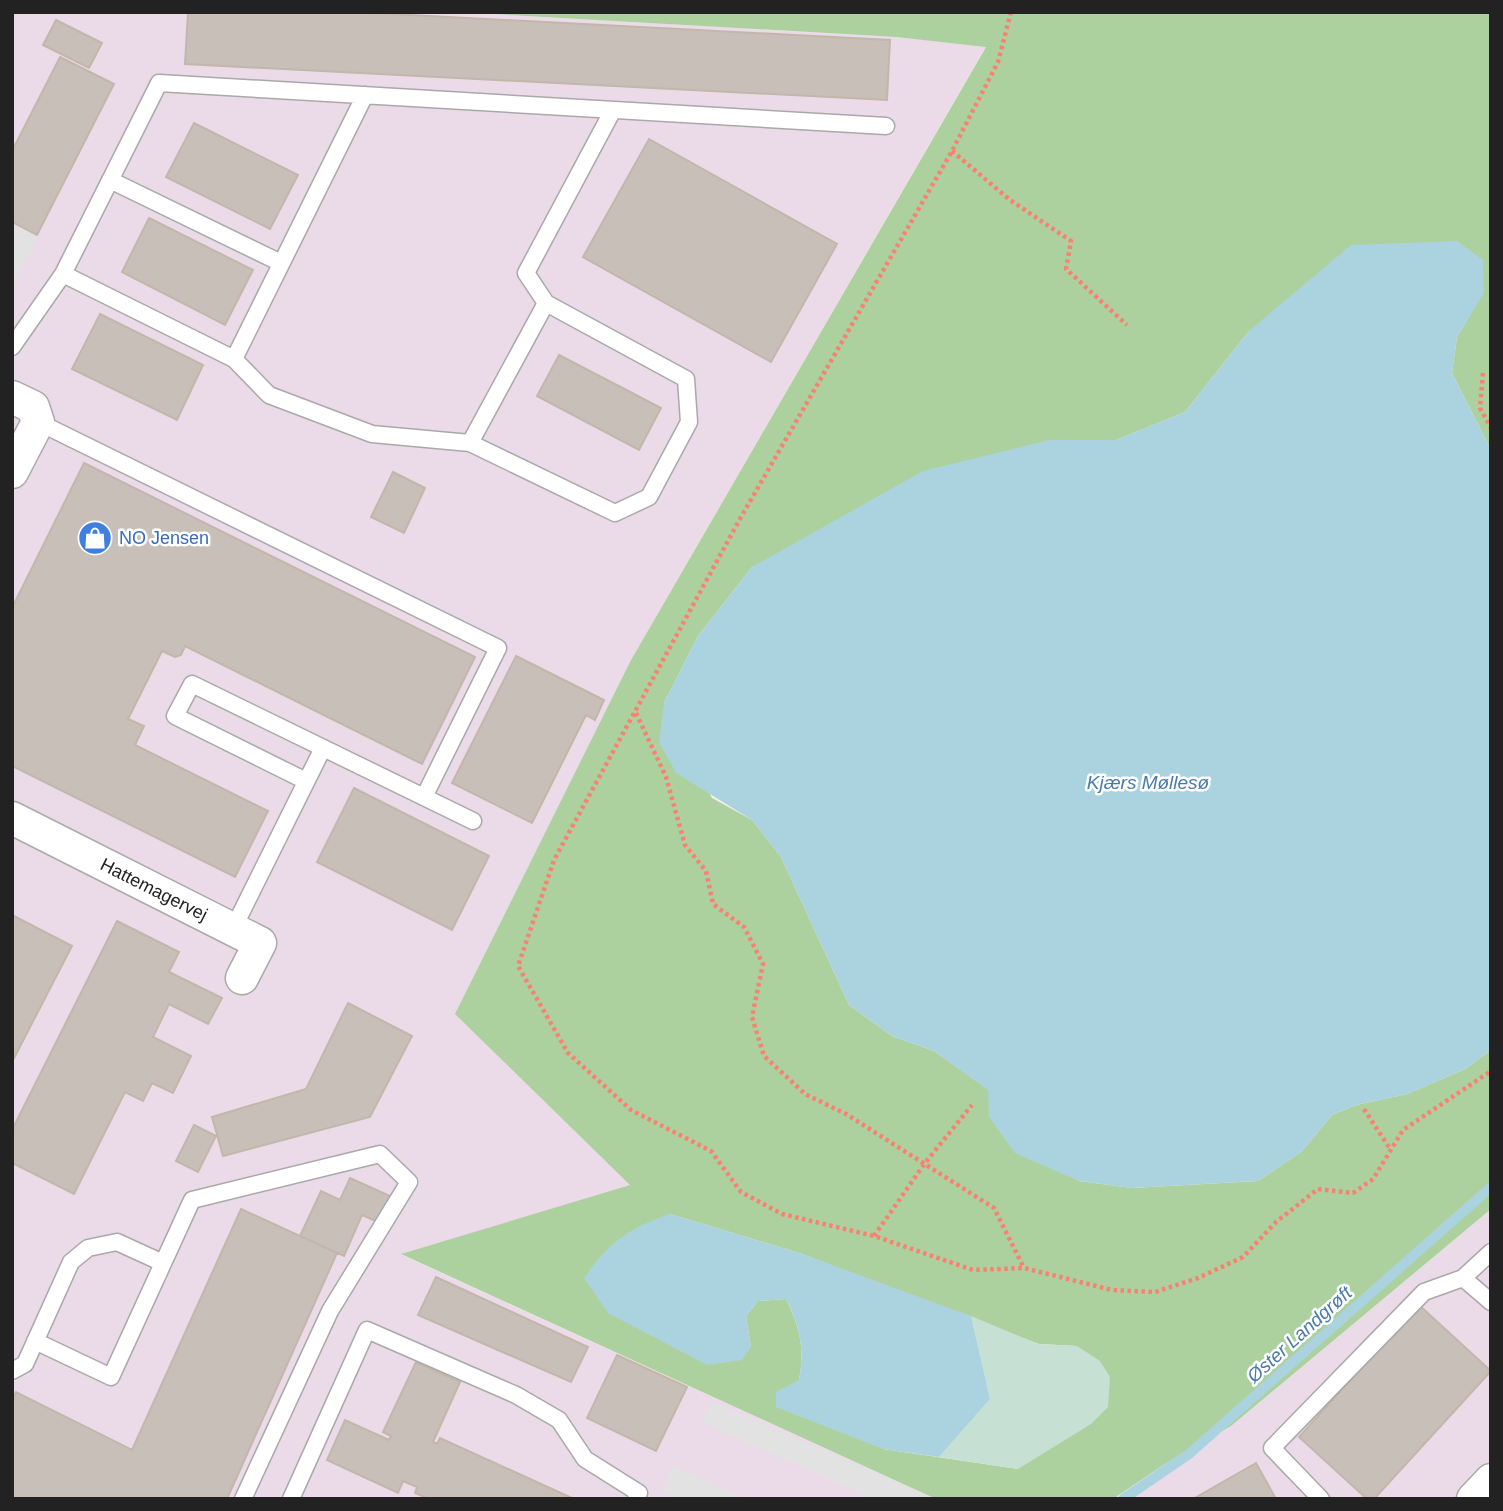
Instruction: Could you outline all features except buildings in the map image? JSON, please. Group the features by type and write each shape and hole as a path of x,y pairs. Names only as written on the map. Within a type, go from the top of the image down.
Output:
{"street":[{"path":"12,397 33,407 38,422 12,472"},
{"name":"Hattemagervej","path":"12,818 260,943 242,978"},
{"path":"1473,1499 1491,1480"}],"lane":[{"path":"12,347 63,274 159,83 886,126"},
{"path":"234,359 365,95"},
{"path":"63,274 234,359 269,396 372,434 470,443 615,513 649,497 689,422 685,379 546,303 526,273 613,110"},
{"path":"110,180 281,263"},
{"path":"470,443 546,303"},
{"path":"38,422 498,648 424,797"},
{"path":"306,781 175,716 191,684 473,821"},
{"path":"233,929 323,748"},
{"path":"35,1341 111,1377 192,1200 380,1154 409,1182 330,1311 243,1499"},
{"path":"12,1371 24,1364 71,1262 88,1248 117,1242 163,1263"},
{"path":"1321,1499 1272,1448 1424,1292 1463,1278 1491,1252"},
{"path":"1463,1278 1491,1303"},
{"path":"291,1499 367,1330 516,1395 559,1420 585,1459 639,1493 636,1499"}],"path":[{"path":"1011,12 998,62 952,151 741,517 554,860 518,966 568,1053 631,1110 711,1151 741,1192 782,1214 874,1236 973,1270 1024,1268 1112,1290 1154,1292 1198,1278 1243,1257 1276,1222 1318,1189 1353,1193 1373,1179 1403,1130 1491,1071"},
{"path":"952,151 1010,200 1071,241 1066,269 1127,325"},
{"path":"1483,373 1480,408 1491,428"},
{"path":"636,713 666,777 685,845 706,871 713,904 744,927 763,964 752,1017 764,1056 805,1094 846,1114 994,1208 1024,1268"},
{"path":"874,1236 925,1163 972,1105"},
{"path":"1364,1109 1390,1149"}],"shaded area":[{"path":"12,12 455,12 896,37 986,46 631,660 630,1185 402,1255 936,1499 12,1499"},
{"path":"12,224 38,237 12,288"},
{"path":"1491,1209 1491,1499 1121,1499 1231,1426"},
{"path":"712,1402 936,1499 873,1499 702,1422"},
{"path":"673,1466 745,1499 681,1499 662,1490"}],"green space":[{"path":"457,12 1491,12 1491,450 1452,373 1457,337 1483,293 1249,331 1185,412 1116,440 1049,440 752,567 698,636 664,703 712,798 752,820 781,857 849,1005 892,1036 934,1051 989,1090 989,1117 1079,1181 1132,1188 1258,1181 1301,1152 1332,1115 1356,1105 1407,1094 1465,1069 1491,1050 1491,1209 1231,1426 1165,1464 1113,1499 936,1499 401,1254 630,1185 455,1014 631,660 986,47 896,37","holes":["670,1214 799,1253 1039,1344 1077,1346 1018,1469 883,1449 799,1380 800,1338 786,1299 758,1301 746,1316 751,1347"]},
{"path":"971,1316 1038,1344 1077,1346 1100,1361 1110,1377 1108,1407 1091,1424 1018,1469 939,1457 990,1399"}],"water":[{"name":"Kjærs Møllesø","path":"1457,241 1483,260 1484,293 1457,337 1452,373 1491,450 1491,1050 1465,1069 1407,1094 1356,1105 1332,1115 1301,1152 1258,1181 1132,1188 1079,1181 1015,1153 989,1117 988,1090 934,1051 892,1036 849,1005 781,857 752,820 676,773 659,742 664,703 698,636 752,567 923,471 1049,440 1116,440 1185,412 1249,331 1351,245"},
{"path":"670,1214 799,1253 971,1316 990,1399 939,1457 883,1449 776,1407 776,1392 799,1380 801,1369 800,1338 786,1299 758,1301 746,1316 751,1347 742,1360 707,1365 608,1313 584,1278 602,1255 621,1238"}],"waterway":[{"name":"Øster Landgrøft","path":"1123,1499 1189,1454 1491,1187"}],"place":[{"name":"NO Jensen","path":"95,538"}]}
